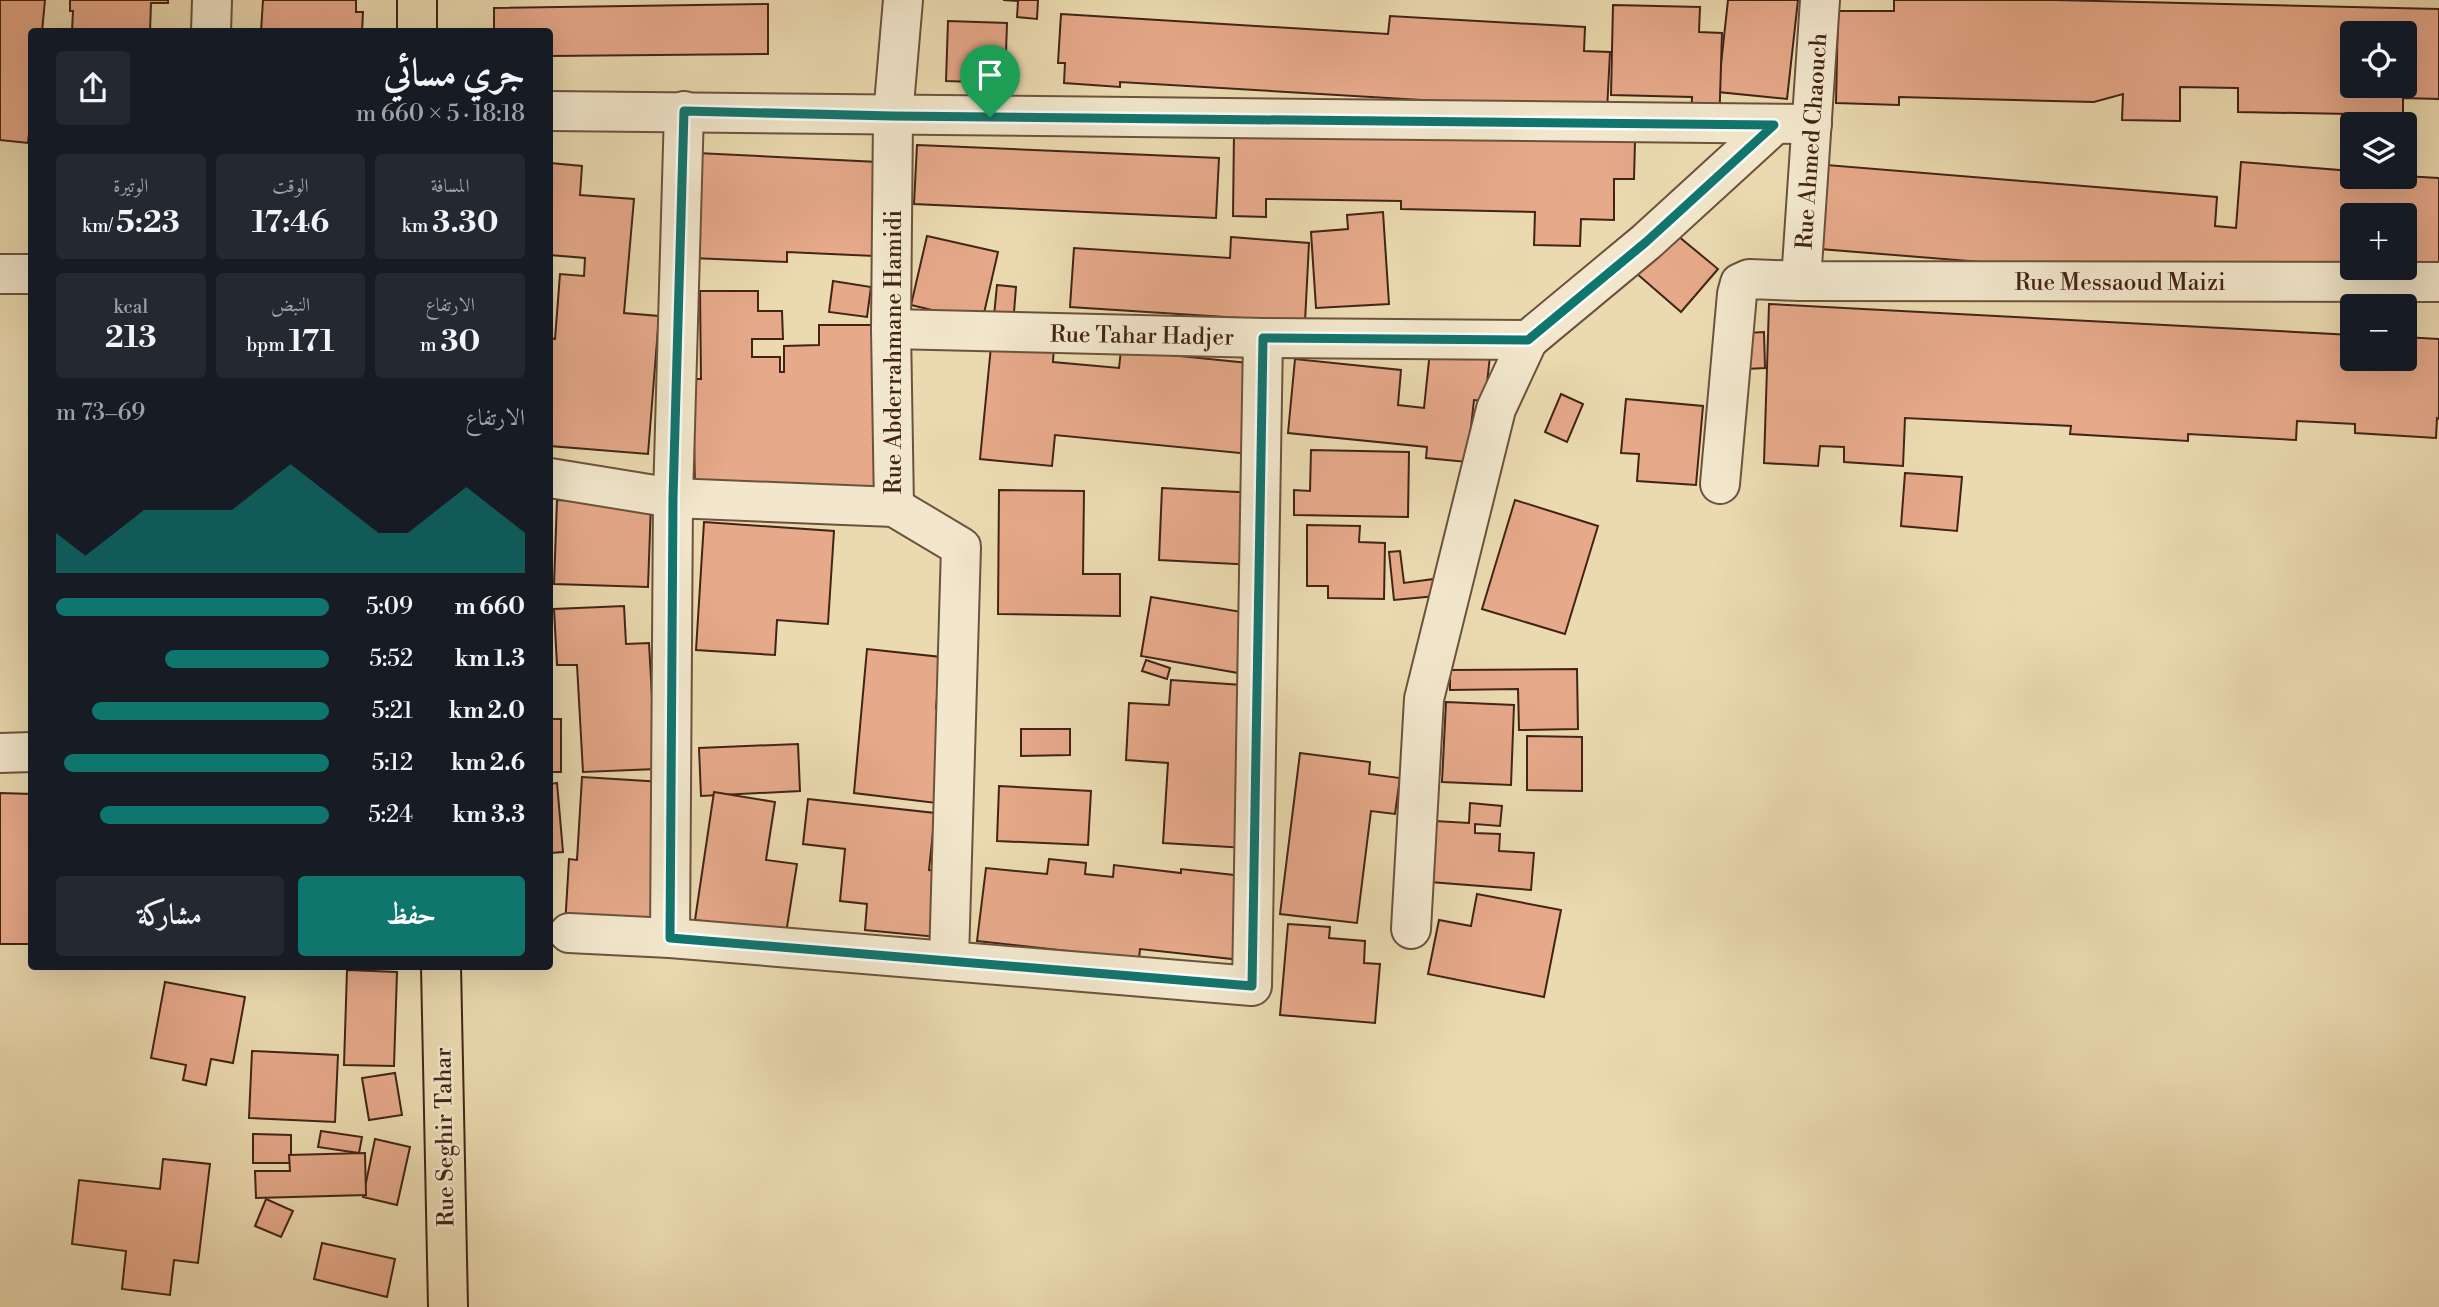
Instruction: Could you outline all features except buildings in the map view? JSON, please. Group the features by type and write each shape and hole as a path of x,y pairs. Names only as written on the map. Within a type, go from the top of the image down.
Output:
{"main road":[{"path":"416,28 417,0"},
{"name":"Rue Seghir Tahar","path":"441,970 448,1307"}],"street":[{"path":"211,28 212,0"},
{"name":"Rue Abderrahmane Hamidi","path":"902,0 892,116 894,507 961,547 949,960"},
{"name":"Rue Ahmed Chaouch","path":"1801,281 1820,0"},
{"path":"553,111 1812,124"},
{"path":"670,938 673,498 684,111"},
{"path":"1411,929 1424,699 1496,409 1528,340 1646,242 1774,125"},
{"path":"0,274 28,274"},
{"name":"Rue Messaoud Maizi","path":"1720,484 1737,295 1740,283 1749,279 2439,282"},
{"name":"Rue Tahar Hadjer","path":"891,329 1263,338 1528,340"},
{"path":"569,933 670,938 1252,986 1263,338"},
{"path":"553,478 673,498 894,507"},
{"path":"0,753 28,752"}],"route":[{"path":"684,111 990,117 1774,125 1646,242 1528,340 1263,338 1252,986 670,938 673,498 684,111"}]}
